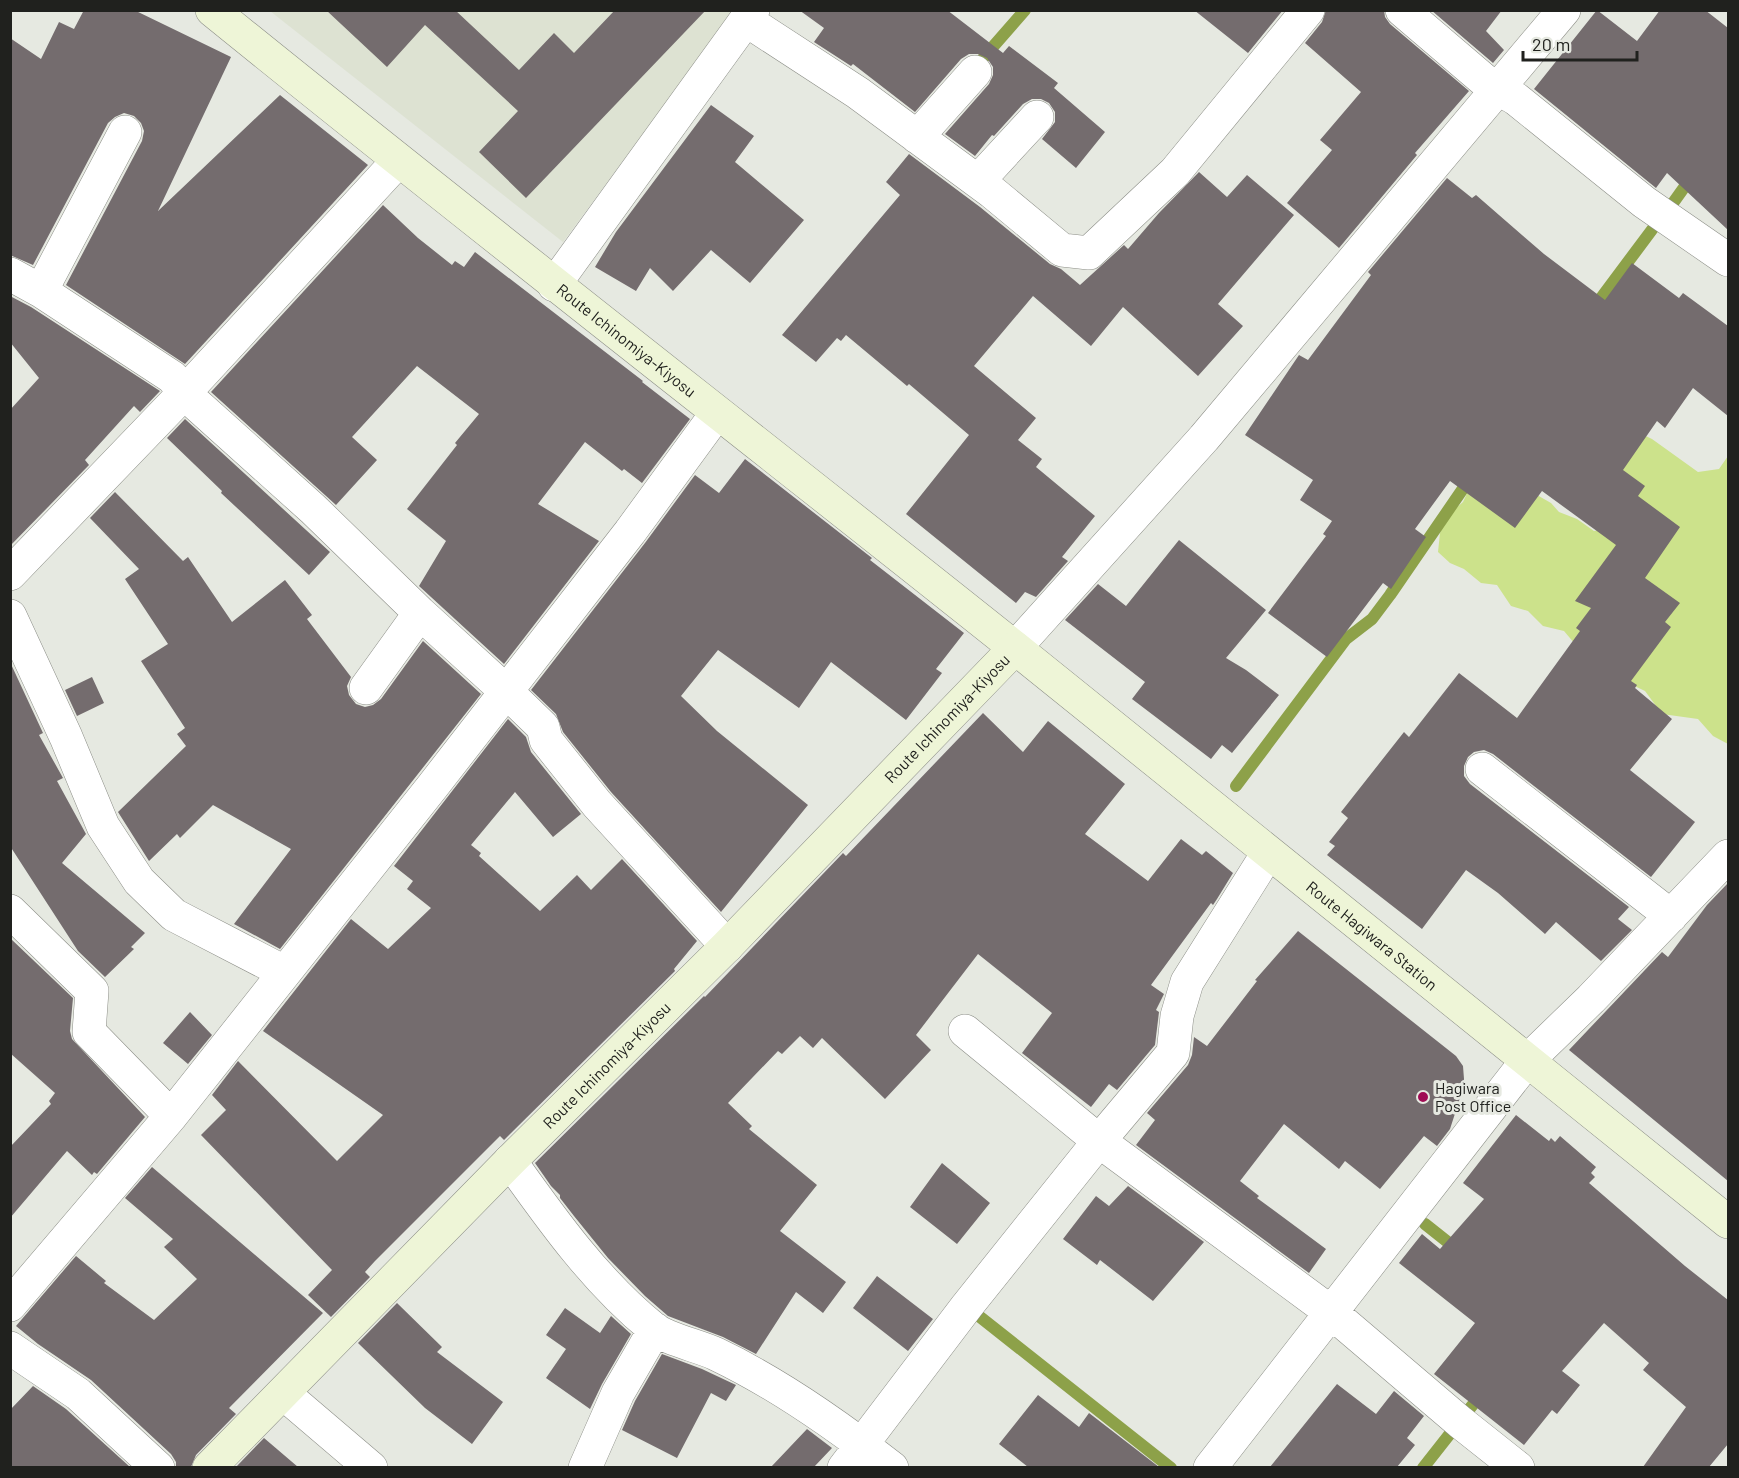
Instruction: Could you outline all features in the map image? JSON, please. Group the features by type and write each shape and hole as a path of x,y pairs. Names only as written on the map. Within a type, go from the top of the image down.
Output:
{"main road":[{"name":"Route Ichinomiya-Kiyosu","path":"209,1467 510,1161 727,946 1015,648 554,285 212,10"},
{"name":"Route Hagiwara Station","path":"1015,648 1526,1062 1728,1222"}],"street":[{"path":"554,285 749,15 978,181 1062,250 1089,253 1175,172 1308,10"},
{"path":"1402,10 1484,80 1516,99 1644,202 1728,260"},
{"path":"1015,648 1204,438 1564,10"},
{"path":"917,137 975,72"},
{"path":"978,181 1037,117"},
{"path":"41,291 125,132"},
{"path":"10,574 186,391 398,161"},
{"path":"10,274 41,291 172,377 195,403 313,509 420,613 543,727 546,740 597,804 727,946"},
{"path":"10,1305 171,1116 507,692 630,532 717,412"},
{"path":"366,688 420,613"},
{"path":"10,616 104,826 139,881 174,915 284,972"},
{"path":"1482,769 1671,916"},
{"path":"853,1456 967,1306 1099,1141 1173,1053 1177,1016 1187,982 1268,853"},
{"path":"1210,1467 1526,1062 1591,999 1728,856"},
{"path":"11,912 92,991 89,1032 171,1116"},
{"path":"965,1031 1099,1141 1332,1313 1460,1422 1518,1467"},
{"path":"510,1161 556,1225 611,1288 655,1329 716,1354 788,1393 853,1456 892,1467"},
{"path":"585,1467 618,1393 655,1329"},
{"path":"10,1348 78,1394 158,1467"},
{"path":"283,1393 371,1467"}],"shaded area":[{"path":"270,11 734,11 563,242"}],"green space":[{"path":"1633,430 1652,439 1698,472 1719,469 1728,456 1728,744 1713,736 1698,719 1662,714 1645,691 1622,680 1580,650 1564,631 1543,626 1528,611 1511,606 1497,585 1481,583 1464,569 1450,563 1438,552 1440,533 1446,517 1463,502 1472,483 1530,491 1551,503 1559,512 1577,519 1594,531 1605,529 1611,476"}],"building":[{"path":"84,10 134,10 231,57 158,211 280,95 368,165 185,364 66,285 142,141 144,131 141,123 134,116 124,113 108,123 33,265 10,255 10,38 41,59 59,22 74,29"},
{"path":"326,10 455,10 519,70 554,33 574,53 615,10 706,10 526,198 479,152 518,111 425,25 387,67"},
{"path":"799,10 947,10 1003,53 1009,46 1058,83 1054,88 1105,132 1076,168 1042,139 1055,122 1055,112 1049,103 1041,99 1032,99 1023,104 994,136 992,135 975,156 945,134 989,84 993,75 993,67 987,58 978,54 969,54 961,59 915,112 853,64 851,66 814,42 824,28"},
{"path":"1194,10 1283,10 1248,53"},
{"path":"1326,10 1384,10 1385,17 1390,24 1469,91 1415,153 1417,155 1339,248 1287,203 1332,150 1320,140 1361,92 1305,43 1322,22"},
{"path":"1431,10 1502,10 1486,31 1504,50 1493,63"},
{"path":"1597,10 1637,41 1660,10 1705,10 1728,28 1728,230 1667,173 1656,188 1534,89"},
{"path":"711,105 754,136 735,162 804,220 750,283 711,250 673,291 650,268 636,291 595,267 616,232"},
{"path":"909,154 1080,285 1124,245 1128,249 1199,172 1227,197 1247,175 1294,215 1218,304 1243,326 1198,376 1123,307 1091,346 1033,296 974,366 1036,418 1018,440 1042,459 1036,467 1095,516 1062,557 1068,561 1036,597 1025,592 1016,603 906,514 969,435 846,335 841,341 837,338 816,362 782,335 900,195 886,182"},
{"path":"1447,178 1472,198 1476,195 1544,254 1605,300 1632,263 1679,298 1683,293 1728,326 1728,416 1693,388 1665,428 1657,421 1623,470 1645,486 1638,496 1680,527 1645,578 1680,603 1665,622 1671,627 1631,681 1637,685 1635,688 1672,719 1630,770 1695,822 1651,877 1493,754 1484,750 1474,752 1468,757 1464,766 1464,776 1470,784 1629,907 1618,919 1632,930 1601,961 1556,922 1545,934 1498,893 1466,870 1422,929 1327,855 1335,846 1329,842 1348,818 1341,812 1404,732 1409,737 1459,673 1517,718 1580,631 1576,628 1591,608 1575,601 1616,545 1542,491 1515,528 1450,481 1415,529 1426,537 1391,589 1383,583 1327,657 1268,613 1326,536 1323,534 1332,521 1300,500 1313,480 1245,435 1299,355 1308,360 1371,275 1368,272"},
{"path":"383,205 418,238 452,265 455,261 464,267 475,252 690,419 642,483 624,469 622,471 585,442 538,504 599,541 504,664 419,586 446,541 407,509 479,414 417,366 352,437 377,460 336,505 211,392"},
{"path":"10,296 31,307 160,391 140,412 134,406 85,460 89,465 10,546 10,410 39,378 10,342"},
{"path":"185,419 330,552 309,575 221,493 222,491 167,438"},
{"path":"745,459 964,633 936,669 942,673 906,720 831,662 799,708 718,650 681,696 717,731 808,805 721,912 611,792 563,732 556,714 531,690 695,475 719,493"},
{"path":"115,492 183,561 188,557 232,622 285,580 312,615 307,619 351,677 347,686 349,695 356,704 365,707 381,699 423,641 481,694 280,949 234,924 291,849 213,805 180,838 177,834 149,861 118,812 186,746 177,734 185,728 141,661 168,644 125,579 139,569 90,518"},
{"path":"1179,540 1266,610 1226,658 1279,695 1232,753 1222,745 1211,759 1132,699 1145,682 1065,620 1098,584 1126,606"},
{"path":"10,662 43,733 39,735 63,778 57,781 86,834 62,863 145,933 131,947 134,949 105,977 78,951 10,846"},
{"path":"92,677 104,703 77,716 65,690"},
{"path":"983,713 1023,752 1048,721 1125,784 1085,834 1148,881 1181,839 1202,855 1206,851 1233,873 1213,905 1211,903 1151,985 1164,994 1156,1010 1159,1012 1155,1045 1117,1090 1109,1084 1091,1107 1022,1053 1052,1013 978,954 916,1035 931,1050 885,1099 822,1038 813,1048 800,1036 782,1054 778,1051 728,1103 752,1126 749,1129 817,1185 780,1231 846,1282 823,1313 796,1292 756,1354 723,1337 668,1316 608,1258 535,1163 705,997 843,853 846,856"},
{"path":"508,719 526,737 531,752 581,814 553,837 515,792 471,845 481,853 479,856 540,911 577,875 591,890 622,859 697,941 674,969 675,971 504,1140 500,1136 375,1261 365,1272 370,1277 331,1317 308,1295 332,1270 201,1135 226,1110 212,1095 238,1061 337,1161 383,1115 263,1031 351,919 388,949 431,908 407,889 413,881 394,866"},
{"path":"1728,883 1728,1181 1569,1050 1662,952 1668,957 1707,905"},
{"path":"1298,931 1456,1056 1463,1066 1464,1079 1450,1129 1437,1146 1424,1136 1380,1189 1345,1161 1339,1169 1284,1124 1240,1181 1259,1196 1257,1198 1326,1249 1309,1273 1136,1145 1155,1120 1147,1113 1188,1065 1192,1055 1194,1037 1207,1046 1257,981 1255,980"},
{"path":"10,938 73,998 70,1031 72,1039 145,1117 97,1174 94,1172 92,1175 67,1151 10,1218 10,1147 51,1104 49,1101 55,1093 10,1053"},
{"path":"190,1012 212,1035 188,1064 163,1043"},
{"path":"1516,1115 1549,1141 1551,1138 1555,1142 1560,1136 1596,1167 1591,1173 1595,1177 1589,1183 1728,1300 1728,1444 1709,1467 1643,1467 1686,1407 1643,1370 1649,1363 1604,1323 1562,1371 1580,1385 1557,1414 1552,1410 1524,1445 1434,1374 1475,1323 1399,1263 1422,1234 1440,1249 1484,1199 1463,1183"},
{"path":"942,1163 990,1203 957,1244 910,1207"},
{"path":"152,1167 323,1313 229,1408 236,1414 196,1455 191,1467 176,1467 171,1454 91,1380 16,1326 76,1256 106,1281 104,1283 154,1320 197,1279 164,1247 173,1239 125,1198"},
{"path":"1128,1186 1204,1242 1153,1301 1100,1260 1097,1265 1063,1239 1096,1196 1109,1206"},
{"path":"877,1276 933,1319 908,1351 853,1308"},
{"path":"397,1303 442,1347 437,1352 503,1402 472,1444 425,1408 358,1343"},
{"path":"565,1308 600,1333 611,1316 631,1334 590,1409 546,1378 566,1349 546,1335"},
{"path":"662,1354 736,1385 726,1401 711,1393 677,1458 622,1430 635,1401"},
{"path":"1337,1384 1376,1414 1394,1391 1424,1416 1407,1438 1415,1445 1397,1467 1270,1467"},
{"path":"33,1386 66,1409 130,1467 10,1467 10,1410"},
{"path":"1038,1395 1079,1427 1089,1413 1159,1467 1028,1467 999,1444"},
{"path":"807,1429 832,1448 814,1467 771,1467"},
{"path":"264,1438 298,1467 236,1467"}],"waterway":[{"path":"984,57 1025,10"},
{"path":"1673,203 1693,175"},
{"path":"1592,310 1657,223"},
{"path":"1236,786 1346,639 1372,619 1471,477"},
{"path":"1425,1224 1459,1251"},
{"path":"975,1313 1171,1468"},
{"path":"1423,1468 1482,1393"}],"place":[{"name":"Hagiwara Post Office","path":"1423,1097"}]}
